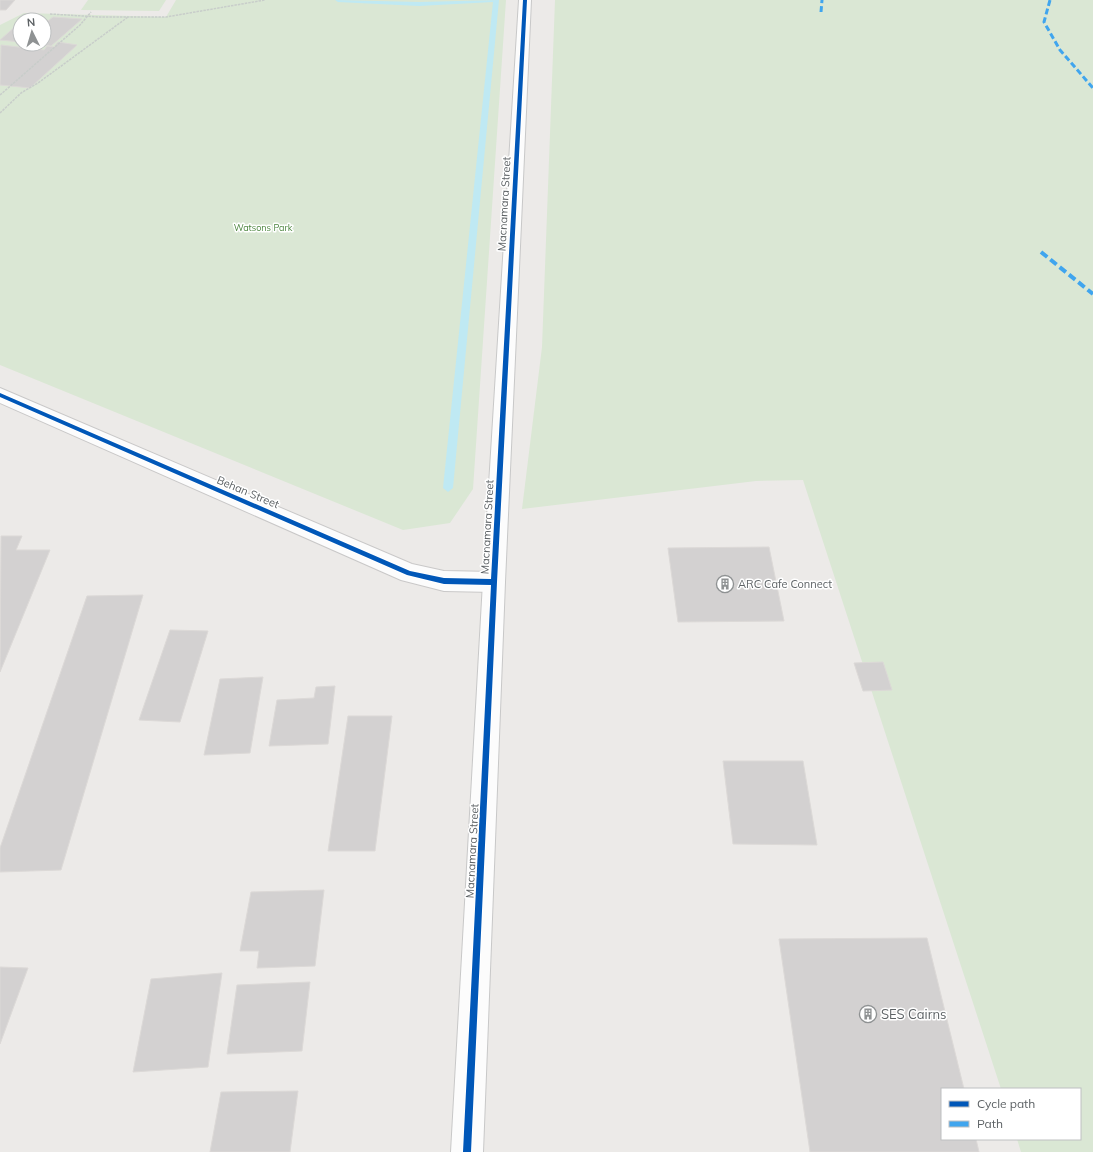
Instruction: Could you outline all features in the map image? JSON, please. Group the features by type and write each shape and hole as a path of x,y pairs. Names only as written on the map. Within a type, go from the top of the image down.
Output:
{"street":[{"name":"Macnamara Street","path":"467,1152 494,582 525,0"},
{"name":"Behan Street","path":"0,395 409,573 444,581 494,582"}],"path":[{"path":"52,14 88,17 166,17 265,0"},
{"path":"0,95 88,17 91,12"},
{"path":"0,113 21,93 38,83 128,17"}],"green space":[{"path":"88,0 166,0 159,11 81,10"},
{"name":"Watsons Park","path":"176,0 506,0 473,489 450,523 403,530 0,365 0,25 12,19 12,52 52,52 52,14 166,17"},
{"path":"555,0 1093,0 1093,1152 1021,1152 1017,1140 1081,1140 1081,1088 1001,1088 803,480 756,481 522,509 542,347"}],"building":[{"path":"0,0 15,0 6,10 0,10"},
{"path":"53,17 82,19 52,45"},
{"path":"12,29 12,41 0,40"},
{"path":"58,42 77,45 30,88 0,85 1,45 12,46 12,52 52,52 52,47 54,47"},
{"path":"1,536 22,536 16,550 50,550 0,672"},
{"name":"ARC Cafe Connect","path":"769,547 784,621 678,622 668,548"},
{"path":"143,595 61,870 0,872 0,848 87,596"},
{"path":"170,630 208,631 180,722 139,720"},
{"path":"883,662 892,690 863,691 854,663"},
{"path":"263,677 250,753 204,755 220,679"},
{"path":"335,686 328,744 269,746 277,700 314,698 316,687"},
{"path":"348,716 392,716 375,851 328,851"},
{"path":"723,761 803,761 817,845 733,844"},
{"path":"324,890 315,966 257,968 259,951 240,951 251,892"},
{"name":"SES Cairns","path":"927,938 964,1088 941,1088 941,1140 976,1140 979,1152 810,1152 779,939"},
{"path":"0,967 28,968 0,1044"},
{"path":"222,973 208,1067 133,1072 151,979"},
{"path":"310,982 302,1051 227,1054 237,985"},
{"path":"298,1091 290,1152 210,1152 221,1092"}],"waterway":[{"path":"338,0 419,4 496,0 448,488"}],"marked path":[{"path":"821,12 822,0"},
{"path":"1050,0 1044,22 1060,50 1093,88"},
{"path":"1041,252 1093,294"}],"cycle path":[{"path":"467,1152 494,582 525,0"},
{"path":"0,395 409,573 444,581 494,582"}],"place":[{"name":"ARC Cafe Connect","path":"725,584"},
{"name":"SES Cairns","path":"868,1014"}]}
